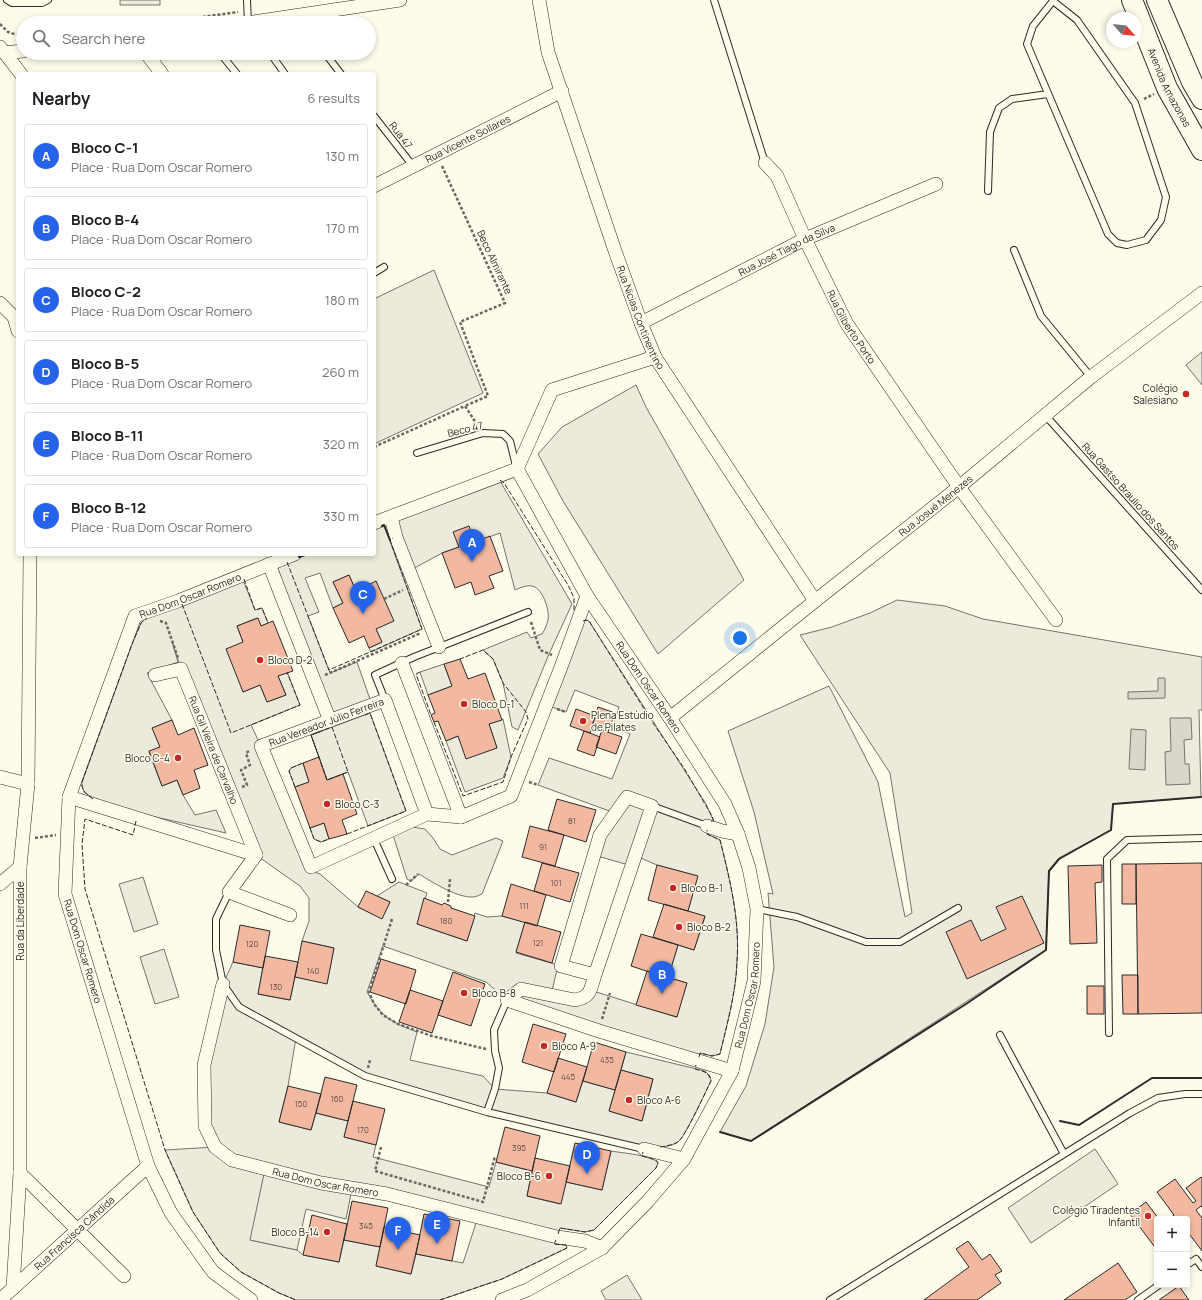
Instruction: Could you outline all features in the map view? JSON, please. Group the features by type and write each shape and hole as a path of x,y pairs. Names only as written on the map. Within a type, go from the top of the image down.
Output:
{"main road":[{"name":"Avenida Amazonas","path":"1132,0 1167,88 1202,150"},
{"path":"1157,0 1192,82 1202,99"}],"street":[{"path":"309,16 354,3 400,0"},
{"name":"Rua Nicias Continentino","path":"539,0 548,52 614,248 655,357 815,601"},
{"path":"2,50 16,51"},
{"path":"2,50 19,72"},
{"path":"151,60 160,72"},
{"name":"Rua Vicente Sollares","path":"376,185 562,91"},
{"name":"Rua Gilberto Porto","path":"765,163 777,176 805,239 847,324 959,487 1056,620"},
{"name":"Rua José Tiago da Silva","path":"641,323 805,239 936,184"},
{"name":"Rua Josué Menezes","path":"670,718 959,487 1091,377 1202,293"},
{"path":"0,303 14,317 16,324"},
{"path":"376,522 517,469 552,390 655,357"},
{"name":"Rua Dom Oscar Romero","path":"502,1300 527,1290 602,1248 648,1201 684,1159 732,1071 754,981 757,909 749,868 738,834 725,804 670,718 587,596 517,469"},
{"path":"391,516 396,537 439,647"},
{"name":"Rua da Liberdade","path":"13,1288 20,1173 20,866 28,784 30,556"},
{"name":"Rua Dom Oscar Romero","path":"251,1300 213,1272 170,1213 148,1166 65,894 68,797 135,616 178,601 290,556"},
{"path":"269,564 330,721"},
{"path":"427,814 461,817 511,796 587,596"},
{"path":"402,663 461,817"},
{"path":"155,676 182,670"},
{"name":"Rua Gil Vieira de Carvalho","path":"182,670 256,855"},
{"name":"Rua Vereador Júlio Ferreira","path":"385,700 427,814 311,867 261,746 330,721 385,700"},
{"path":"0,777 28,784"},
{"path":"68,797 256,855 229,892 290,915"},
{"path":"507,1000 521,989 575,1000 583,999 588,996 596,975 652,806 627,797 600,835 561,966 596,975"},
{"path":"707,826 738,834"},
{"path":"0,884 20,866"},
{"name":"Rua Dom Oscar Romero","path":"223,984 204,1065 205,1126 215,1147 232,1160 316,1182 387,1194 557,1237 586,1241 602,1248"},
{"path":"507,1000 606,1033 732,1071"},
{"path":"644,1149 684,1159"},
{"name":"Rua Francisca Cândida","path":"0,1300 148,1166"},
{"path":"20,1173 124,1276"}],"lane":[{"path":"7,0 12,2 42,3 48,0"},
{"path":"247,0 247,16"},
{"name":"Rua Gilberto Porto","path":"714,0 765,163"},
{"path":"1053,1 1077,20 1135,103 1166,197 1161,220 1146,240 1127,245 1117,243 1108,234 1027,44 1033,26 1053,1"},
{"path":"226,60 235,72"},
{"path":"275,60 284,72"},
{"path":"330,60 339,72"},
{"path":"988,191 990,132 999,108 1012,99 1048,94"},
{"name":"Rua 47","path":"376,119 413,166"},
{"path":"1014,250 1041,316 1091,377"},
{"path":"376,271 384,267"},
{"name":"Rua Gastso Braulio dos Santos","path":"1045,415 1202,590"},
{"name":"Beco 47","path":"417,453 483,433 503,434 510,441 517,469"},
{"path":"385,700 374,675 439,647 528,612"},
{"path":"652,806 707,826"},
{"path":"1109,1033 1107,859 1127,840 1202,838"},
{"path":"374,839 392,879"},
{"path":"229,892 216,919 216,950 223,984 239,1007 366,1076 487,1112 644,1149"},
{"path":"757,909 797,917 866,942 900,942 958,908"},
{"path":"487,1112 495,1089 499,1068 495,1051 494,1030 507,1000"},
{"path":"1000,1035 1064,1154"},
{"path":"830,1300 1130,1113 1158,1098 1185,1094 1202,1094"},
{"path":"1190,1263 1196,1259 1202,1267"},
{"path":"1138,1300 1155,1288"}],"path":[{"path":"0,24 8,32 16,35"},
{"name":"Beco Almirante","path":"437,154 505,303 460,322 488,396 464,406"},
{"path":"376,446 464,406 483,433"},
{"path":"384,599 415,584"},
{"path":"528,612 540,650 555,656"},
{"path":"153,620 166,622 182,670"},
{"path":"330,673 425,631"},
{"path":"231,793 247,785 241,770 250,765 246,753 261,746"},
{"path":"22,840 58,835"},
{"path":"406,885 418,874"},
{"path":"448,902 450,879"},
{"path":"392,919 368,992 374,1004 383,1015 398,1024 432,1036 495,1051"},
{"path":"601,1023 610,993"},
{"path":"381,1147 375,1171 483,1202 495,1156"}],"shaded area":[{"path":"120,0 160,0 160,5 120,5"},
{"path":"434,270 483,393 376,443 376,298"},
{"path":"1202,352 1202,385 1186,365"},
{"path":"636,385 646,407 744,580 658,654 563,501 538,454 562,427"},
{"path":"500,481 572,604 549,654 518,730 512,727 503,683 493,659 483,650 527,632 531,638 542,634 548,620 548,610 542,594 535,587 531,586 525,586 515,590 500,533 475,542 454,532 459,547 442,553 409,571 395,521"},
{"path":"384,525 422,629 371,652 369,648 382,642 376,629 376,582 356,591 349,575 333,582 343,603 333,608 320,573 305,578 319,612 308,616 330,673 357,662 372,705 330,721 277,566 304,556 376,556 376,528"},
{"path":"243,580 255,610 262,608 268,623 261,626 257,618 237,626 243,642 243,692 260,685 267,702 286,695 278,676 287,672 300,705 251,725 261,746 309,870 320,874 358,907 382,918 390,902 377,896 399,882 427,893 417,924 467,941 475,913 487,917 502,916 525,922 516,953 558,965 552,991 575,1000 590,990 676,1017 687,983 668,978 678,945 694,950 705,917 688,911 697,876 657,865 636,856 632,866 594,855 615,813 538,785 549,758 612,779 630,734 613,726 619,707 575,690 566,712 549,706 584,620 589,621 706,804 714,822 708,820 707,834 720,840 736,915 738,946 733,997 720,1054 712,1056 700,1053 697,1061 507,997 499,993 486,982 383,946 367,992 382,1013 393,1022 417,1032 410,1060 483,1076 495,1089 547,1093 576,1102 583,1081 615,1090 609,1111 642,1121 653,1079 621,1070 626,1052 705,1071 710,1076 711,1081 685,1132 678,1142 674,1144 644,1149 487,1112 365,1076 296,1038 288,1086 279,1122 311,1130 316,1113 348,1121 344,1137 376,1145 373,1157 489,1187 496,1162 532,1171 527,1196 560,1204 566,1182 602,1190 611,1151 643,1156 655,1160 658,1163 656,1168 594,1230 585,1232 560,1228 555,1244 566,1245 567,1248 502,1279 440,1300 296,1300 279,1293 241,1272 220,1253 193,1212 165,1150 215,1147 205,1126 204,1065 223,984 233,962 263,968 258,994 290,1000 295,977 327,983 334,948 302,941 309,921 309,898 300,886 256,855 181,669 172,641 178,662 147,673 172,720 153,728 160,747 149,752 162,786 177,780 183,795 195,815 216,810 226,833 138,813 93,798 84,792 82,782 132,644 141,623 146,618","holes":["321,1183 478,1217 463,1263 416,1254 411,1274 376,1266 380,1247 344,1240 339,1262 303,1255 297,1250 250,1240"]},
{"path":"897,600 945,606 983,619 1202,657 1202,710 1199,710 1201,797 1113,804 1111,830 1059,858 1049,871 1046,950 751,1141 720,1132 746,1086 765,1024 774,967 768,893 773,894 754,812 728,731 829,686 878,782 905,917 912,913 890,773 800,635 832,627 870,613"},
{"path":"444,664 452,686 428,695 420,672"},
{"path":"1158,678 1165,678 1165,698 1128,699 1128,692 1158,691"},
{"path":"370,713 406,811 368,826 348,772 327,780 311,735"},
{"path":"1170,718 1191,718 1192,739 1184,740 1185,764 1189,764 1190,784 1166,785 1165,752 1171,751"},
{"path":"503,719 511,757 503,778 465,792 446,741 458,736 497,748 489,724"},
{"path":"1131,729 1146,730 1145,770 1129,769"},
{"path":"303,763 309,782 295,787 289,771 291,768"},
{"path":"324,823 329,839 321,842 314,839 310,828"},
{"path":"406,826 425,829 440,849 452,855 496,838 503,841 482,894 473,897 460,895 445,889 419,874 411,881 407,879 393,835"},
{"path":"143,877 158,924 134,932 119,884"},
{"path":"164,949 179,997 155,1004 140,957"},
{"path":"1095,1149 1118,1184 1031,1243 1008,1208"},
{"path":"265,1169 351,1194 346,1219 306,1209 297,1250 250,1240"},
{"path":"627,1275 642,1300 606,1300 601,1291"}],"building":[{"path":"469,526 475,542 490,536 503,571 489,576 494,588 475,595 471,582 455,588 442,553 459,547 453,532"},
{"path":"349,575 356,591 376,581 394,621 376,629 382,642 369,648 364,636 349,643 333,608 343,603 333,582"},
{"name":"Bloco D-2","path":"258,618 261,626 273,621 293,671 278,676 286,695 267,702 260,685 243,692 226,649 243,642 237,626"},
{"name":"Bloco D-1","path":"460,659 468,679 485,673 502,720 489,724 497,748 466,759 458,736 446,741 438,721 434,722 431,715 435,713 428,695 452,686 444,664"},
{"path":"598,707 615,713 608,732 592,727"},
{"name":"Plena Estúdio de Pilates","path":"576,709 595,716 590,733 570,726"},
{"name":"Bloco C-4","path":"172,720 178,735 194,728 208,765 194,770 200,788 183,795 177,780 162,786 149,751 160,747 152,728"},
{"path":"602,730 622,737 616,754 596,747"},
{"path":"584,731 600,737 594,756 577,750"},
{"name":"Bloco C-3","path":"319,757 327,780 343,774 357,814 342,820 347,834 329,839 324,823 310,828 295,787 309,782 303,763"},
{"path":"557,799 596,810 586,842 548,830"},
{"path":"530,826 564,835 555,866 522,857"},
{"path":"542,863 579,873 570,902 534,891"},
{"path":"1202,863 1202,1013 1138,1014 1136,864"},
{"path":"1122,864 1136,864 1136,904 1122,904"},
{"name":"Bloco B-1","path":"657,865 698,876 688,911 648,900"},
{"path":"1102,865 1102,882 1095,883 1097,943 1070,944 1068,866"},
{"path":"511,884 546,895 537,926 502,916"},
{"path":"366,891 390,902 382,919 358,907"},
{"path":"1022,896 1044,943 967,979 946,932 971,920 981,941 1006,929 996,907"},
{"path":"424,898 442,905 444,903 451,906 451,908 475,916 467,941 417,924"},
{"name":"Bloco B-2","path":"664,904 705,916 694,950 653,937"},
{"path":"525,922 561,932 552,963 516,952"},
{"path":"240,925 270,931 263,968 233,962"},
{"path":"641,934 678,945 668,978 631,966"},
{"path":"302,941 334,948 327,984 295,977"},
{"path":"265,956 298,962 290,1000 258,994"},
{"path":"381,959 416,970 406,1004 370,992"},
{"path":"647,971 687,983 677,1017 636,1005"},
{"name":"Bloco B-8","path":"453,972 485,984 471,1026 438,1015"},
{"path":"1122,975 1138,975 1138,1014 1123,1014"},
{"path":"1087,986 1104,986 1104,1014 1087,1014"},
{"path":"410,990 443,1001 432,1033 399,1022"},
{"name":"Bloco A-9","path":"533,1024 566,1034 554,1072 522,1062"},
{"path":"594,1042 626,1052 615,1090 583,1081"},
{"path":"558,1058 587,1067 576,1102 547,1093"},
{"name":"Bloco A-6","path":"621,1070 653,1079 642,1121 609,1111"},
{"path":"325,1077 357,1085 348,1121 316,1113"},
{"path":"288,1086 321,1094 311,1130 279,1122"},
{"path":"353,1101 385,1109 376,1145 344,1137"},
{"path":"505,1127 540,1136 532,1171 496,1162"},
{"path":"575,1143 611,1151 602,1190 566,1182"},
{"name":"Bloco B-6","path":"535,1158 570,1166 561,1204 527,1196"},
{"path":"1201,1177 1202,1178 1202,1207 1201,1206 1196,1210 1202,1218 1202,1251 1190,1235 1190,1216 1173,1216 1174,1215 1157,1192 1175,1179 1193,1203 1196,1201 1186,1188"},
{"path":"352,1201 388,1208 380,1247 344,1240"},
{"path":"1146,1202 1157,1216 1154,1216 1154,1246 1130,1214"},
{"path":"424,1214 460,1221 452,1261 416,1254"},
{"name":"Bloco B-14","path":"312,1215 347,1224 339,1262 303,1255"},
{"path":"384,1227 420,1235 411,1274 376,1266"},
{"path":"968,1241 982,1260 990,1254 1002,1271 995,1275 1001,1283 977,1300 924,1300 969,1267 956,1249"},
{"path":"1118,1263 1137,1292 1125,1300 1064,1300"},
{"path":"1176,1288 1180,1288 1189,1300 1159,1300"}],"fence":[{"path":"500,480 504,483 568,585 574,598 574,612"},
{"path":"287,562 329,670 422,629 390,540 393,538"},
{"path":"244,579 255,610 262,608 268,623"},
{"path":"182,604 231,733 300,705 287,672"},
{"path":"93,799 83,790 82,782 132,644 141,623 147,618"},
{"path":"583,621 589,621 653,723 684,768 714,822 711,821"},
{"path":"434,722 463,796 503,782 511,757 528,719 526,712 503,683 493,659 483,650 460,659"},
{"path":"420,672 416,674 431,715"},
{"path":"347,834 406,811 370,713 365,715"},
{"path":"332,727 348,772 327,780 311,735 332,727"},
{"path":"319,757 311,735 322,731"},
{"path":"295,787 289,771 291,768 303,763"},
{"path":"136,821 133,835 85,819 82,844 85,889 165,1150 193,1212 220,1253 241,1272 279,1293 296,1300"},
{"path":"310,828 314,839 321,842 329,839"},
{"path":"699,1057 700,1053 712,1056 720,1054 733,997 738,946 736,915 720,840 707,834 707,830"},
{"path":"660,1147 678,1142 690,1123 711,1081 707,1074 703,1071 695,1069 696,1065"},
{"path":"558,1234 560,1228 585,1232 594,1230 656,1168 658,1163 656,1160 642,1156 643,1152"},
{"path":"440,1300 502,1279 567,1248 566,1245 554,1244 556,1240"}],"wall":[{"path":"382,526 384,525 390,540"},
{"path":"720,1132 751,1141 966,1004 1046,950 1049,871 1059,859 1111,830 1113,804 1201,797"},
{"path":"1060,1121 1079,1125 1152,1078 1202,1078"}],"place":[{"name":"Colégio Salesiano","path":"1186,394"},
{"name":"Bloco C-1","path":"472,562"},
{"name":"Bloco C-2","path":"363,614"},
{"name":"Bloco D-2","path":"260,660"},
{"name":"Bloco D-1","path":"464,704"},
{"name":"Plena Estúdio de Pilates","path":"583,721"},
{"name":"Bloco C-4","path":"178,758"},
{"name":"Bloco C-3","path":"327,804"},
{"name":"Bloco B-1","path":"673,888"},
{"name":"Bloco B-2","path":"679,927"},
{"name":"Bloco B-8","path":"464,993"},
{"name":"Bloco B-4","path":"662,994"},
{"name":"Bloco A-9","path":"544,1046"},
{"name":"Bloco A-6","path":"629,1100"},
{"name":"Bloco B-5","path":"587,1174"},
{"name":"Bloco B-6","path":"549,1176"},
{"name":"Colégio Tiradentes Infantil","path":"1148,1216"},
{"name":"Bloco B-14","path":"327,1232"},
{"name":"Bloco B-11","path":"437,1244"},
{"name":"Bloco B-12","path":"398,1250"}]}
